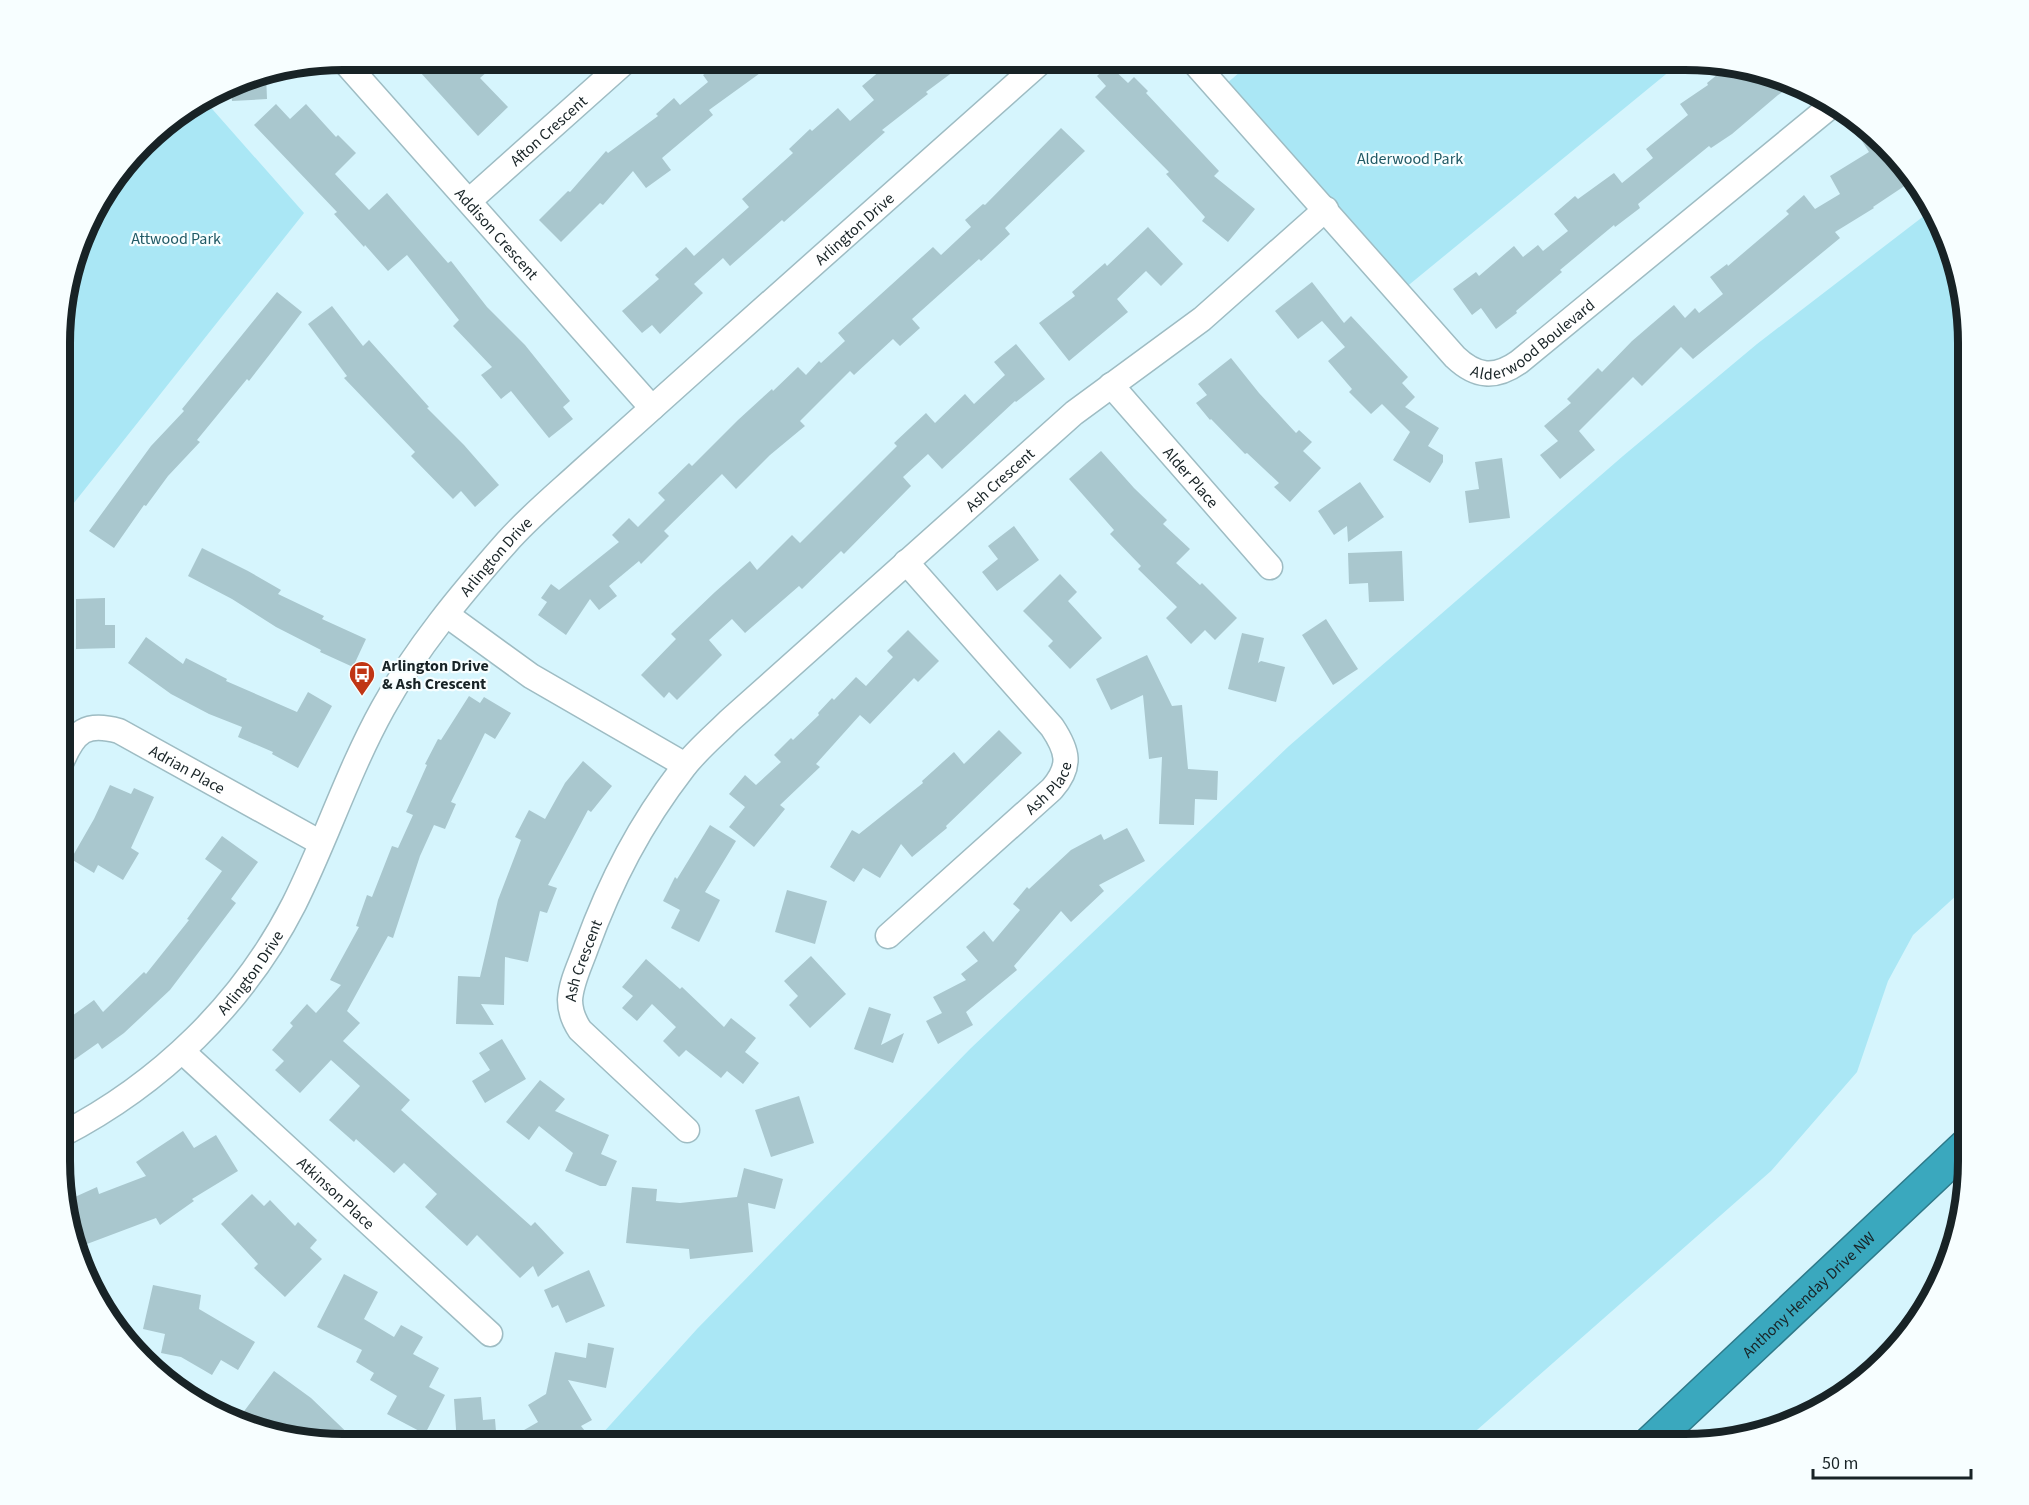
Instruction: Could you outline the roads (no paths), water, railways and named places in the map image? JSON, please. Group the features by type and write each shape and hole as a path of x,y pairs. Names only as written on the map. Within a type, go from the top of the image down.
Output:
{"highway":[{"name":"Anthony Henday Drive NW","path":"1660,1434 1959,1152"}],"street":[{"name":"Addison Crescent","path":"352,70 652,408"},
{"name":"Afton Crescent","path":"469,201 616,70"},
{"name":"Arlington Drive","path":"70,1131 122,1100 183,1052 210,1025 233,996 268,947 294,904 346,783 383,707 405,672 447,615 510,539 652,408 1032,70"},
{"name":"Alderwood Boulevard","path":"1201,70 1455,357 1476,372 1497,373 1519,362 1826,110"},
{"name":"Ash Crescent","path":"687,1130 580,1030 571,1014 570,1002 575,976 617,871 631,844 685,765 729,721 1074,413 1202,319 1326,210"},
{"name":"Alder Place","path":"1111,385 1270,567"},
{"name":"Ash Place","path":"888,936 1052,789 1060,780 1066,760 1064,746 1052,727 906,562"},
{"path":"447,615 540,682 685,765"},
{"name":"Adrian Place","path":"70,742 87,729 97,727 119,731 321,843"},
{"name":"Atkinson Place","path":"183,1052 490,1334"}],"place":[{"name":"Arlington Drive & Ash Crescent","path":"362,697"}],"park label":[{"name":"Alderwood Park","path":"1410,158"},
{"name":"Attwood Park","path":"176,238"}]}
